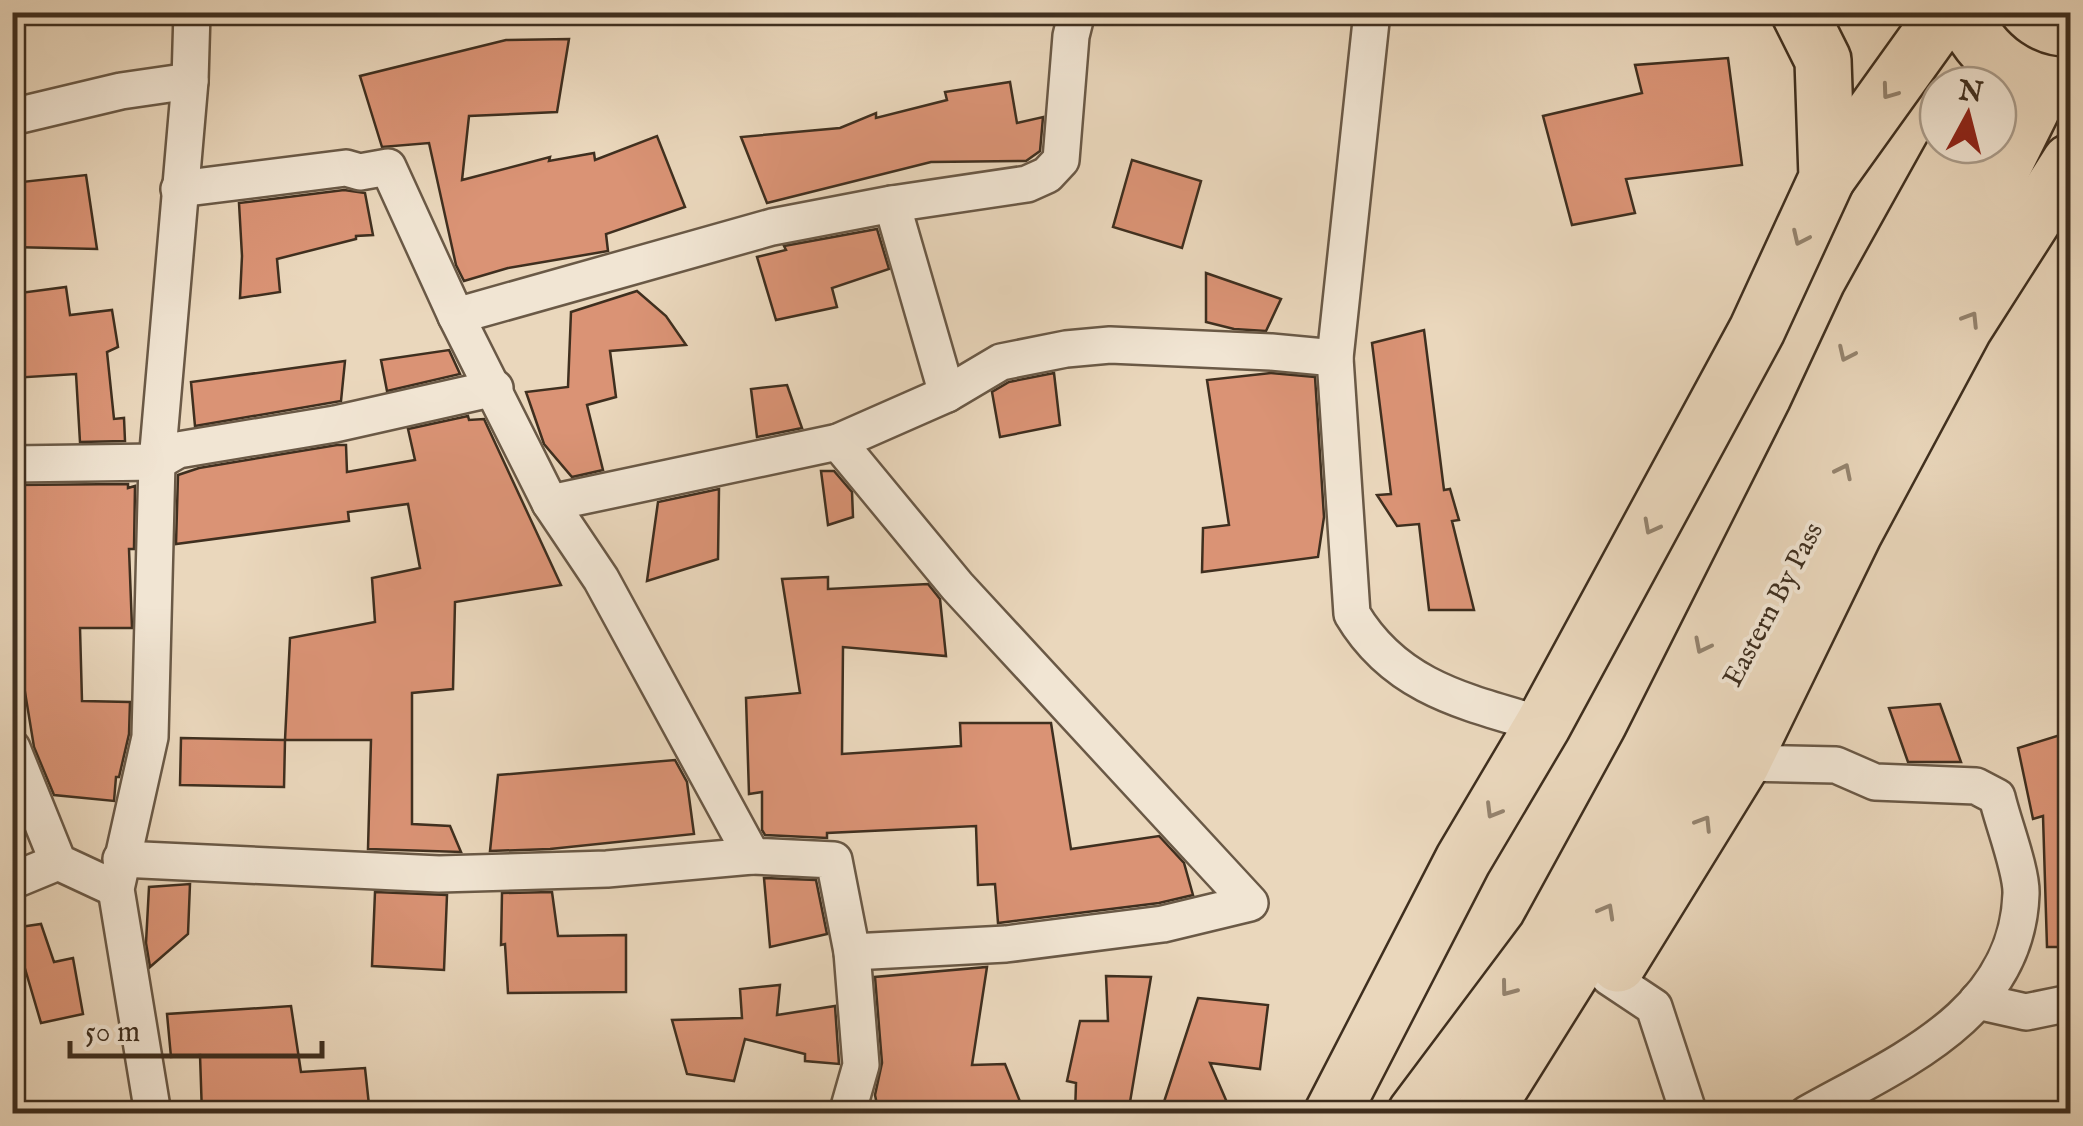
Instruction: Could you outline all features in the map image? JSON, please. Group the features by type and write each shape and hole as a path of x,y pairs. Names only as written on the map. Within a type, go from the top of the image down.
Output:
{"main road":[{"path":"1799,12 1823,60 1828,178"},
{"path":"1332,1114 1464,860 1543,725 1758,330 1828,178 1946,12"},
{"path":"1963,12 1974,36 2028,80"},
{"name":"Eastern By Pass","path":"1483,1114 1588,946 1790,578 1952,254 1984,205 2028,80"},
{"path":"1523,1114 1742,762 1854,533 1964,328 2054,207 2070,162"},
{"name":"Eastern By Pass","path":"1415,1114 1546,939 1649,750 1815,421 1869,305 1947,165"}],"street":[{"path":"153,1114 118,874 150,737 156,462 190,81 192,12"},
{"path":"456,316 772,228 892,204 1027,184 1048,175 1062,160 1071,36 1077,12"},
{"path":"1372,12 1335,358 1352,614 1367,640 1426,687 1543,725"},
{"path":"12,117 190,81"},
{"path":"179,190 346,168 360,172 388,167 456,316 550,503 601,579 752,856"},
{"path":"892,204 947,394"},
{"path":"550,503 838,442 947,394 1001,362 1110,345 1335,358"},
{"path":"12,464 156,462 178,450 335,424 494,388"},
{"path":"838,442 957,586 1250,903 1163,924 1006,944 852,952"},
{"path":"12,748 58,862"},
{"path":"1742,762 1836,765 1875,782 1976,786 1997,797 2021,890 2015,940 1994,986 1927,1047 1807,1114"},
{"path":"12,881 58,862 118,874 439,874 608,868 752,856 834,860 852,952 861,1065 847,1114"},
{"path":"1610,977 1654,1007 1689,1114"},
{"path":"1977,1001 2026,1012 2070,1004"}],"building":[{"path":"569,39 557,112 469,116 462,180 550,157 549,161 594,153 595,160 657,136 685,207 606,234 608,251 508,268 464,281 456,265 429,143 382,147 360,76 506,40"},
{"path":"1728,58 1742,165 1626,179 1635,213 1572,225 1543,116 1642,93 1635,65"},
{"path":"1010,82 1017,123 1043,117 1040,151 1026,161 931,162 767,203 741,137 840,128 876,113 876,118 947,100 945,92"},
{"path":"1132,160 1201,181 1182,248 1113,227"},
{"path":"86,175 97,249 12,247 12,183"},
{"path":"344,190 365,193 373,235 356,236 277,259 280,292 240,298 239,203"},
{"path":"877,229 889,269 832,288 837,307 776,320 757,257 786,250 784,246"},
{"path":"1206,273 1281,299 1266,331 1206,322"},
{"path":"66,287 70,315 112,310 118,347 107,352 114,419 124,418 125,441 80,442 76,374 12,378 12,294"},
{"path":"637,291 666,316 686,345 610,351 616,397 587,405 603,470 572,477 544,444 526,392 568,387 571,312"},
{"path":"1424,330 1444,490 1450,489 1459,520 1452,521 1474,610 1429,610 1419,524 1397,526 1377,495 1391,494 1372,343"},
{"path":"449,350 460,374 387,391 381,360"},
{"path":"345,361 341,401 195,426 191,382"},
{"path":"1054,373 1060,425 1000,437 992,392 1009,382"},
{"path":"1271,373 1315,377 1324,517 1318,557 1202,572 1203,528 1229,525 1207,380"},
{"path":"787,385 802,428 757,437 751,389"},
{"path":"468,416 469,420 484,419 561,585 455,602 453,689 412,693 412,824 450,826 461,852 368,849 371,740 285,740 290,638 375,622 372,578 420,568 408,504 348,512 349,521 176,544 178,475 337,445 346,445 347,472 415,460 408,429"},
{"path":"821,471 834,471 852,492 853,517 828,525"},
{"path":"128,484 128,488 135,486 134,549 129,549 132,628 80,628 82,701 130,702 129,734 116,777 114,801 54,795 34,747 12,613 12,485"},
{"path":"719,489 718,559 647,581 658,502"},
{"path":"828,577 828,589 928,584 940,599 946,656 843,647 842,754 961,746 960,723 1051,723 1071,849 1159,836 1184,863 1193,895 1159,903 998,923 995,884 978,885 976,826 827,833 827,838 765,835 762,792 749,794 746,698 800,693 782,579"},
{"path":"1940,704 1961,762 1908,762 1889,708"},
{"path":"2070,732 2070,947 2047,947 2043,816 2033,819 2018,748"},
{"path":"181,738 285,740 284,787 180,785"},
{"path":"675,760 687,782 694,834 490,851 498,775"},
{"path":"764,878 816,880 827,934 770,947"},
{"path":"190,884 188,934 150,967 146,943 149,887"},
{"path":"375,892 447,895 444,970 372,966"},
{"path":"552,892 558,936 626,935 626,992 508,993 505,944 501,945 502,893"},
{"path":"41,924 54,962 73,958 83,1014 41,1023 13,928"},
{"path":"987,967 972,1065 1005,1064 1025,1114 879,1114 875,1095 882,1063 875,977"},
{"path":"1106,976 1151,977 1128,1114 1075,1114 1076,1083 1067,1081 1080,1021 1108,1021"},
{"path":"780,985 777,1015 835,1006 839,1064 805,1061 805,1054 745,1039 734,1081 687,1074 672,1020 742,1018 740,989"},
{"path":"1198,998 1268,1005 1260,1069 1210,1063 1232,1114 1160,1114"},
{"path":"291,1006 301,1072 365,1068 370,1114 202,1114 200,1055 171,1057 167,1014"}]}
